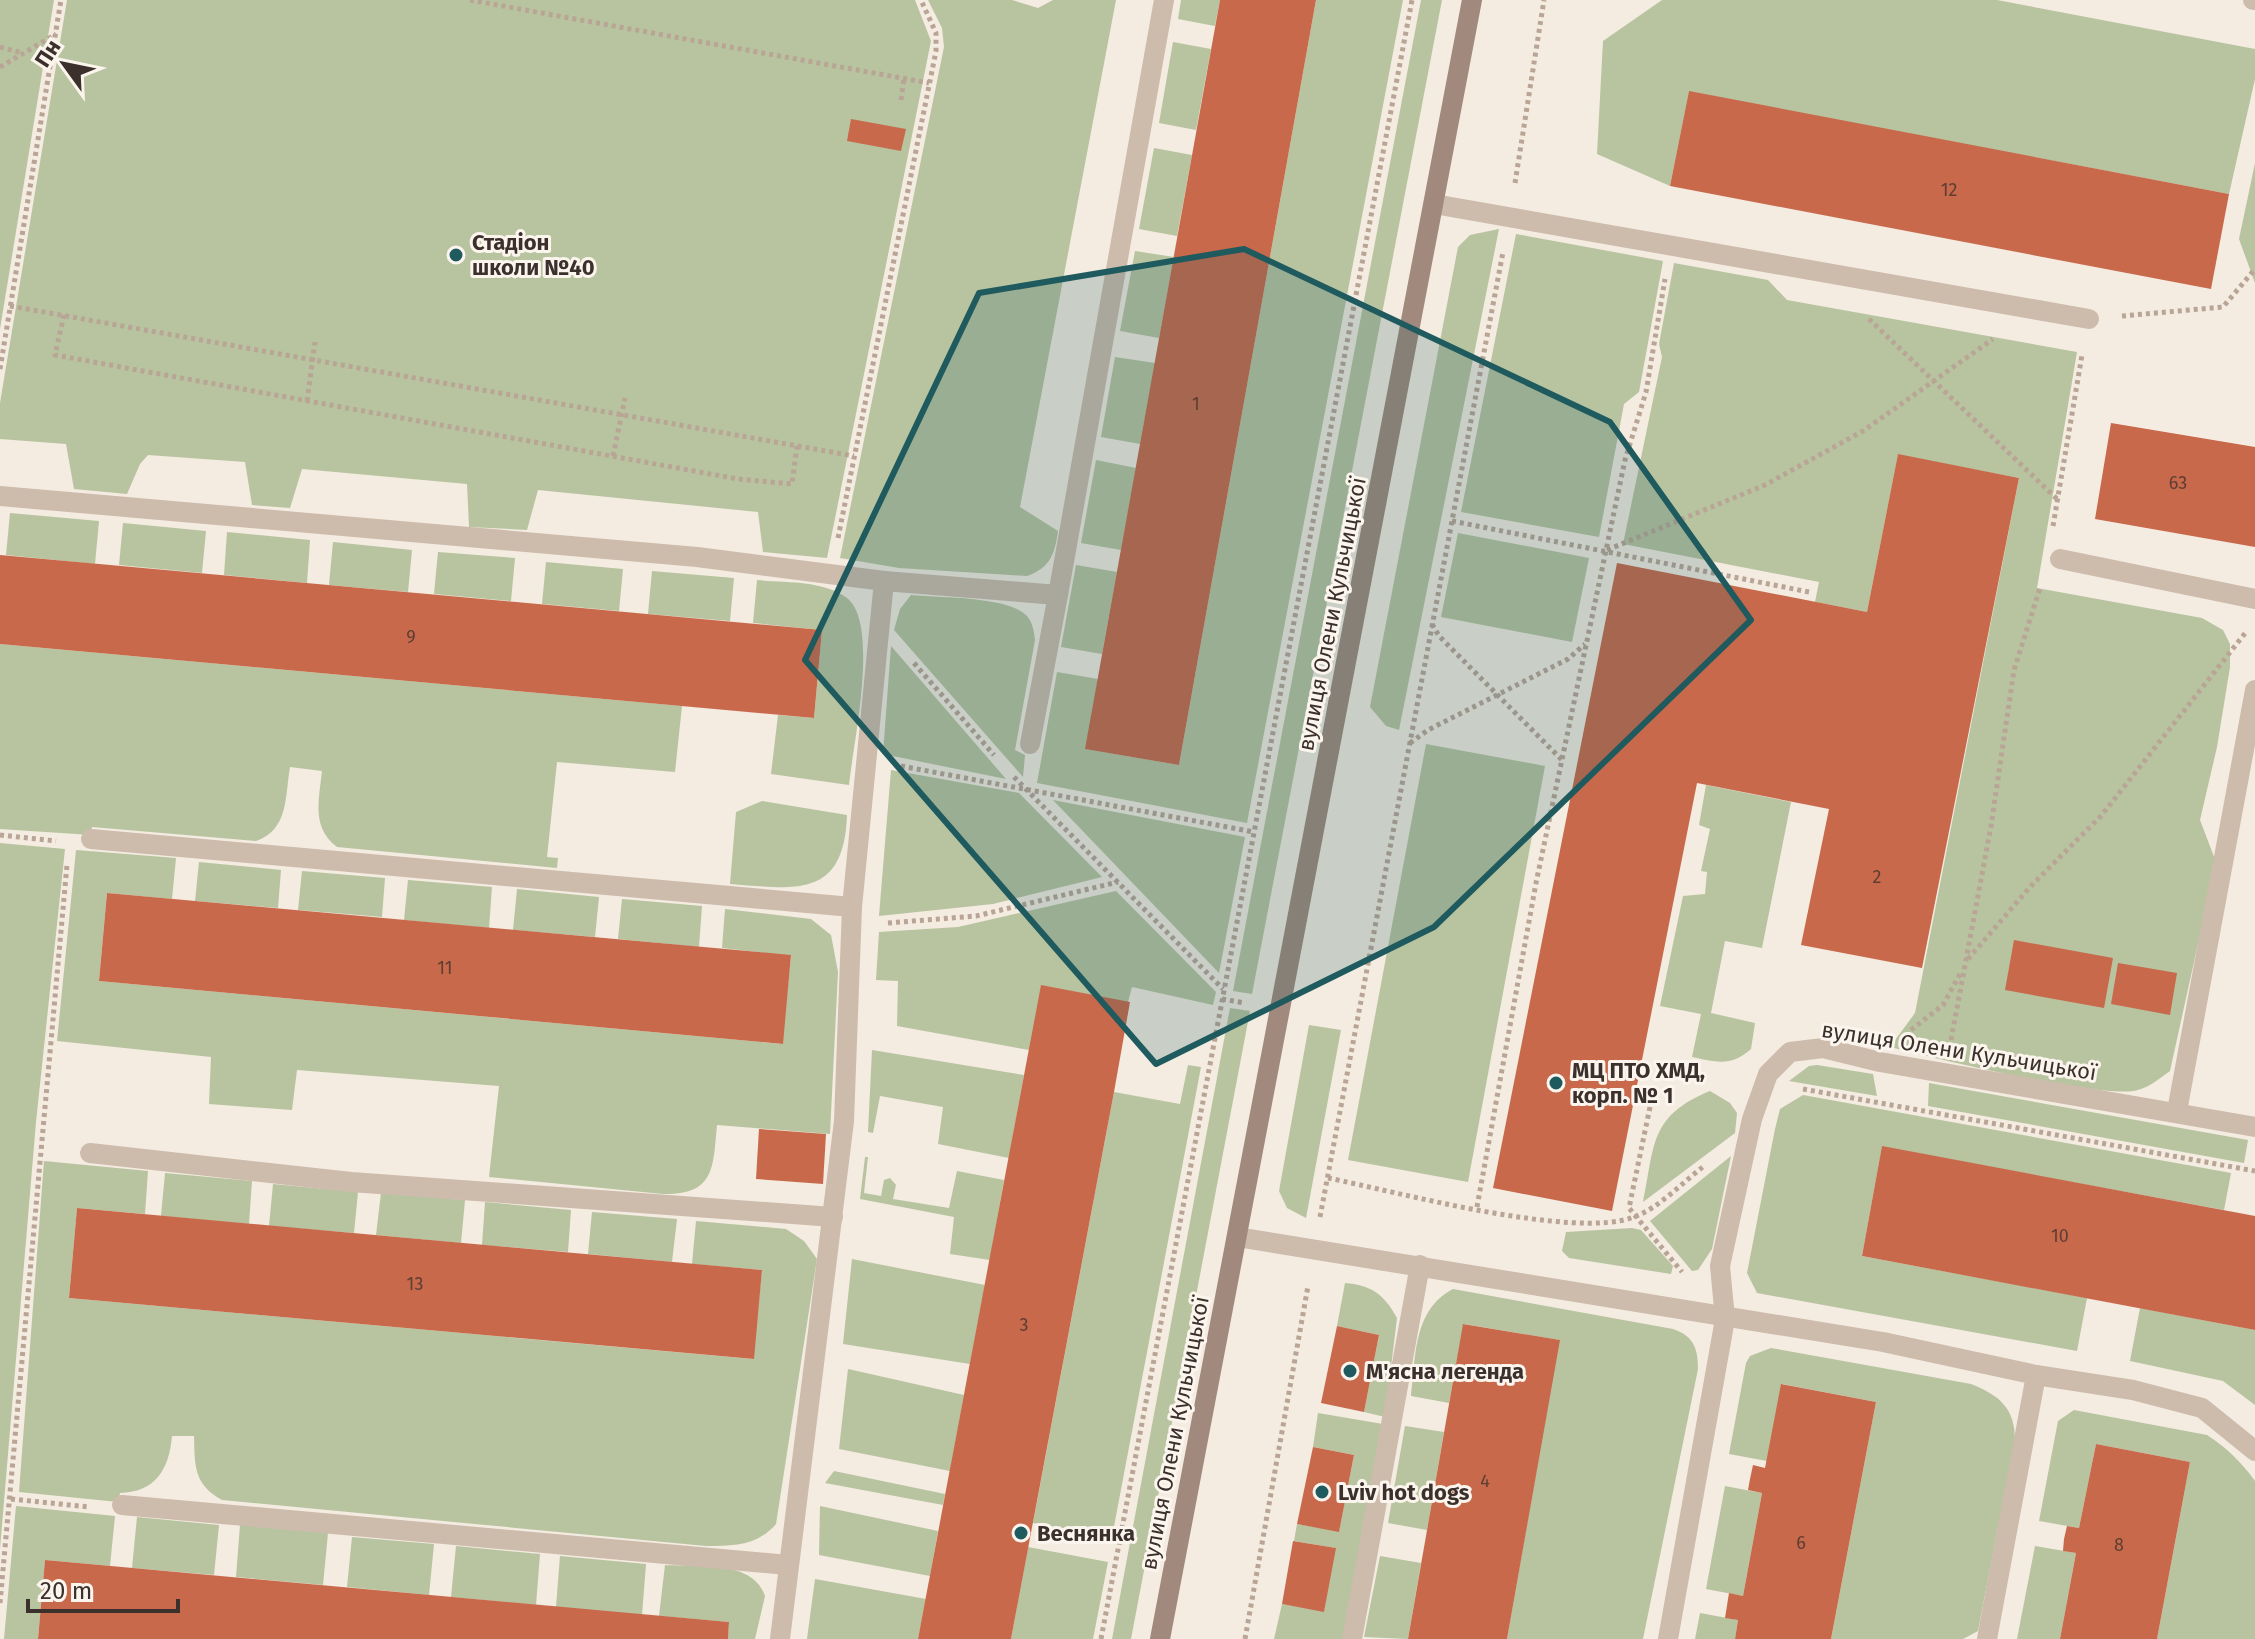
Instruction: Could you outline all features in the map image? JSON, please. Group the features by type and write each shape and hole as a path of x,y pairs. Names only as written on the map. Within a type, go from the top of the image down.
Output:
{"street":[{"name":"вулиця Олени Кульчицької","path":"1160,1639 1472,0"}],"lane":[{"path":"1030,744 1164,0"},
{"path":"1434,204 2089,319"},
{"path":"0,496 697,557 884,581 1058,595"},
{"path":"2054,558 2255,599"},
{"path":"780,1639 844,1121 852,918 884,581"},
{"path":"2177,1111 2255,690"},
{"path":"91,839 852,918"},
{"name":"вулиця Олени Кульчицької","path":"1668,1639 1725,1319 1720,1266 1752,1119 1768,1074 1790,1052 1823,1048 1880,1062 2177,1111 2255,1127"},
{"path":"90,1153 351,1182 833,1217"},
{"path":"1237,1237 1420,1265 1725,1319 1883,1342 2036,1375 2133,1390 2202,1408 2255,1451"},
{"path":"1352,1639 1420,1265"},
{"path":"1987,1639 2036,1375"},
{"path":"122,1505 788,1565"}],"path":[{"path":"0,369 61,0"},
{"path":"470,0 929,83"},
{"path":"830,574 929,83 936,33 921,0"},
{"path":"1101,1639 1412,0"},
{"path":"1245,1639 1314,1249 1509,219 1544,0"},
{"path":"0,67 56,34"},
{"path":"0,47 23,53"},
{"path":"901,100 904,78"},
{"path":"1477,1207 1562,760 1625,460 1646,392 1670,246"},
{"path":"1885,1104 1918,1082 1945,1073 1991,826 2014,670 2054,558 2057,499 2089,319 2223,307 2255,269"},
{"path":"1834,274 1866,316 2057,499"},
{"path":"10,306 854,456"},
{"path":"1606,550 1765,485 1863,431 2040,309"},
{"path":"64,315 55,355 738,479 792,484 797,446"},
{"path":"307,401 315,342"},
{"path":"613,456 625,398"},
{"path":"1452,521 1809,592"},
{"path":"1880,1062 1916,1025 1943,1005 1964,966 2030,887 2101,816 2208,676 2255,621"},
{"path":"879,623 1002,764"},
{"path":"1432,624 1439,636 1562,760"},
{"path":"1410,744 1428,730 1568,659 1587,643"},
{"path":"865,760 1254,832"},
{"path":"1013,775 1224,990"},
{"path":"0,835 69,842 91,839"},
{"path":"0,1603 69,842"},
{"path":"852,918 976,916 1119,881"},
{"path":"1222,999 1252,1004"},
{"path":"1752,1119 1785,1092 1801,1089 2255,1171"},
{"path":"1650,1107 1629,1208 1633,1217 1683,1274"},
{"path":"1328,1178 1557,1223 1617,1222 1633,1217 1707,1163"},
{"path":"11,1499 114,1509 122,1505"}],"highlighted area":[{"path":"1244,249 1610,422 1751,620 1434,927 1156,1064 805,660 979,293"}],"green space":[{"path":"0,0 54,0 0,329"},
{"name":"Стадіон школи №40","path":"67,0 915,0 931,41 827,558 763,552 758,512 538,490 527,530 469,527 467,484 302,469 290,508 252,505 245,462 148,455 140,464 127,494 74,489 66,444 0,439 0,403"},
{"path":"928,0 1012,0 1038,8 1053,0 1116,0 1020,507 1058,531 1057,539 1046,564 1027,576 899,568 840,558 944,47 942,28"},
{"path":"1181,0 1220,0 1215,26 1178,19"},
{"path":"1316,0 1403,0 1247,823 1037,783 1057,672 1098,679 1086,749 1179,765"},
{"path":"1421,0 1442,0 1252,994 1233,991"},
{"path":"1662,0 1997,0 2255,49 2255,79 2229,194 1689,92 1670,186 1597,154 1603,41"},
{"path":"1173,42 1211,49 1196,130 1159,123"},
{"path":"1154,148 1192,155 1177,236 1139,229"},
{"path":"2255,163 2255,283 2239,239"},
{"path":"1499,229 1399,730 1386,726 1370,707 1458,247 1470,235"},
{"path":"1516,234 1663,261 1639,392 1624,404 1599,537 1461,512"},
{"path":"1135,251 1174,257 1159,338 1120,331"},
{"path":"1674,263 1768,280 1787,300 2077,352 2037,588 2202,618 2223,630 2230,644 2230,667 2217,747 2200,820 2216,862 2170,1071 2151,1085 2138,1090 2119,1091 2056,1084 1890,1047 1915,1013 2019,478 1898,455 1867,612 1815,602 1819,582 1623,544 1662,357 1659,344"},
{"path":"1115,357 1155,363 1140,444 1101,437"},
{"path":"1096,460 1136,468 1121,550 1081,543"},
{"path":"10,513 99,521 95,564 6,555"},
{"path":"123,523 206,531 202,573 119,565"},
{"path":"227,532 310,540 307,583 224,575"},
{"path":"1458,533 1589,558 1572,642 1441,617"},
{"path":"333,542 412,550 408,592 329,585"},
{"path":"438,552 515,558 511,601 434,594"},
{"path":"546,562 623,569 619,611 542,604"},
{"path":"1076,565 1117,572 1102,654 1061,647"},
{"path":"652,571 734,578 730,621 648,614"},
{"path":"757,580 827,588 847,598 857,612 862,633 862,686 849,785 771,774 778,715 814,718 822,630 753,623"},
{"path":"911,595 990,601 1018,609 1029,619 1035,640 1015,750 1025,755 1023,777 894,630 900,609"},
{"path":"0,644 682,706 675,772 557,762 547,857 558,858 557,868 337,847 323,831 320,822 322,771 290,767 280,820 267,836 256,841 92,827 91,835 0,829"},
{"path":"891,646 1006,779 883,754"},
{"path":"1426,744 1545,766 1468,1182 1348,1160"},
{"path":"891,770 1019,793 1102,877 993,904 879,916"},
{"path":"1706,785 1791,802 1762,948 1725,941 1711,1013 1755,1023 1751,1049 1737,1059 1723,1062 1692,1057 1701,1014 1660,1006 1683,896 1705,894 1707,872 1701,871 1710,829 1699,825"},
{"path":"1053,800 1245,837 1219,973"},
{"path":"762,801 847,815 844,842 837,862 826,875 812,883 795,887 730,884 736,812"},
{"path":"0,843 65,849 36,1122 0,1549"},
{"path":"76,850 176,858 172,899 107,893 99,981 782,1044 791,956 722,948 725,909 811,919 831,935 838,972 830,1134 717,1125 712,1166 702,1184 693,1190 663,1194 489,1177 499,1086 297,1070 292,1110 209,1104 211,1057 57,1041"},
{"path":"199,862 281,870 278,908 195,901"},
{"path":"302,871 385,878 382,917 298,910"},
{"path":"408,880 492,887 489,928 404,920"},
{"path":"517,889 599,897 595,937 513,930"},
{"path":"1116,891 1216,992 1213,1005 1132,987 1128,1002 1029,1050 897,1026 898,981 876,980 879,932 958,927"},
{"path":"622,899 702,906 699,947 618,939"},
{"path":"1230,1008 1250,1011 1131,1639 1112,1639"},
{"path":"1309,1025 1341,1030 1306,1218 1287,1208 1279,1191"},
{"path":"872,1050 1024,1075 1009,1158 938,1144 943,1107 880,1096 873,1133 868,1132"},
{"path":"1188,1065 1201,1067 1112,1537 1033,1523 1114,1092 1180,1104"},
{"path":"1809,1066 1873,1074 1877,1096 1789,1081"},
{"path":"1929,1083 2248,1140 2244,1163 1928,1106"},
{"path":"1710,1091 1730,1103 1737,1113 1735,1133 1643,1202 1653,1148 1665,1122 1675,1111"},
{"path":"1803,1095 2231,1173 2224,1210 1882,1147 1862,1256 2087,1298 2077,1351 1757,1293 1747,1273 1775,1129 1780,1109"},
{"path":"1731,1156 1712,1249 1698,1270 1692,1271 1650,1221"},
{"path":"865,1157 868,1157 864,1193 881,1196 884,1180 890,1178 896,1185 893,1199 949,1208 957,1171 1004,1180 990,1260 950,1254 954,1217 860,1199"},
{"path":"44,1161 148,1171 145,1214 77,1208 69,1298 753,1359 762,1270 692,1264 696,1221 786,1229 804,1241 817,1259 776,1524 753,1541 706,1546 222,1500 201,1480 196,1465 194,1436 172,1436 168,1459 158,1476 143,1488 120,1493 118,1502 19,1492"},
{"path":"165,1173 252,1181 249,1224 161,1216"},
{"path":"273,1184 358,1192 354,1233 269,1226"},
{"path":"381,1193 465,1200 461,1243 376,1235"},
{"path":"485,1202 571,1210 568,1252 482,1245"},
{"path":"592,1212 677,1219 672,1262 588,1254"},
{"path":"1641,1230 1673,1266 1671,1274 1569,1258 1562,1251 1566,1232"},
{"path":"852,1259 985,1285 970,1364 843,1344"},
{"path":"1345,1283 1376,1292 1397,1318 1385,1417 1364,1412 1379,1335 1337,1326"},
{"path":"1453,1289 1673,1329 1686,1335 1693,1344 1698,1369 1643,1639 1507,1639 1559,1340 1464,1324 1449,1403 1411,1396 1416,1350 1423,1322 1440,1298"},
{"path":"2140,1308 2255,1330 2255,1405 2223,1381 2130,1361"},
{"path":"1771,1348 1971,1384 2004,1404 2012,1419 2015,1440 1978,1631 1963,1639 1831,1639 1876,1402 1782,1384 1767,1461 1729,1454 1746,1363 1750,1356"},
{"path":"848,1369 964,1395 950,1471 839,1449"},
{"path":"2074,1410 2207,1435 2250,1474 2255,1481 2255,1639 2157,1639 2190,1462 2096,1444 2079,1528 2039,1521 2058,1421"},
{"path":"1318,1413 1383,1424 1343,1639 1274,1639 1282,1604 1324,1611 1335,1548 1294,1541 1297,1524 1339,1531 1354,1455 1313,1447"},
{"path":"1405,1426 1444,1432 1427,1530 1388,1523"},
{"path":"834,1471 945,1494 943,1505 825,1483"},
{"path":"1725,1486 1762,1493 1743,1596 1706,1589"},
{"path":"16,1506 115,1516 110,1566 45,1560 38,1639 4,1639"},
{"path":"820,1506 938,1531 930,1576 819,1555"},
{"path":"137,1517 219,1525 214,1575 132,1568"},
{"path":"240,1525 328,1533 323,1585 236,1577"},
{"path":"352,1537 434,1544 429,1595 347,1587"},
{"path":"456,1546 540,1554 536,1605 451,1597"},
{"path":"2035,1546 2076,1553 2060,1639 2017,1639"},
{"path":"1028,1547 1108,1562 1093,1639 1011,1639"},
{"path":"560,1556 646,1564 642,1615 556,1607"},
{"path":"1380,1556 1421,1563 1408,1639 1364,1637"},
{"path":"665,1565 722,1567 749,1576 765,1596 755,1639 728,1639 729,1622 659,1616"},
{"path":"815,1579 926,1599 918,1639 807,1639"},
{"path":"1700,1613 1738,1620 1735,1639 1695,1639"}],"building":[{"path":"1220,0 1316,0 1179,765 1085,749"},
{"path":"1689,91 2229,194 2211,289 1670,186"},
{"path":"851,119 906,129 901,151 847,141"},
{"path":"2111,423 2255,447 2255,547 2095,519"},
{"path":"1898,454 2019,478 1922,968 1801,945 1829,809 1697,783 1612,1211 1493,1188 1617,563 1867,612"},
{"path":"0,555 822,630 814,718 0,644"},
{"path":"107,893 791,955 783,1044 99,981"},
{"path":"2014,940 2113,958 2104,1008 2005,990"},
{"path":"2118,963 2177,973 2170,1015 2111,1004"},
{"path":"1041,985 1130,1002 1114,1092 1011,1639 918,1639"},
{"path":"759,1129 826,1134 823,1184 756,1179"},
{"path":"1882,1146 2255,1216 2255,1330 1862,1256"},
{"path":"77,1208 762,1270 754,1359 69,1298"},
{"path":"1463,1324 1560,1340 1507,1639 1408,1639"},
{"path":"1337,1326 1379,1335 1364,1412 1321,1403"},
{"path":"1781,1384 1876,1402 1831,1639 1735,1639 1738,1620 1725,1618 1729,1593 1743,1596 1762,1493 1748,1490 1753,1465 1765,1468"},
{"path":"2096,1444 2190,1462 2157,1639 2060,1639 2076,1553 2063,1551 2064,1539 2067,1526 2079,1528"},
{"path":"1313,1447 1354,1455 1339,1532 1297,1524"},
{"path":"1293,1541 1336,1548 1324,1612 1282,1604"},
{"path":"45,1560 729,1622 728,1639 38,1639"}],"place":[{"name":"Стадіон школи №40","path":"456,255"},
{"name":"МЦ ПТО ХМД, корп. № 1","path":"1556,1083"},
{"name":"М'ясна легенда","path":"1350,1371"},
{"name":"Lviv hot dogs","path":"1322,1492"},
{"name":"Веснянка","path":"1021,1533"}]}
